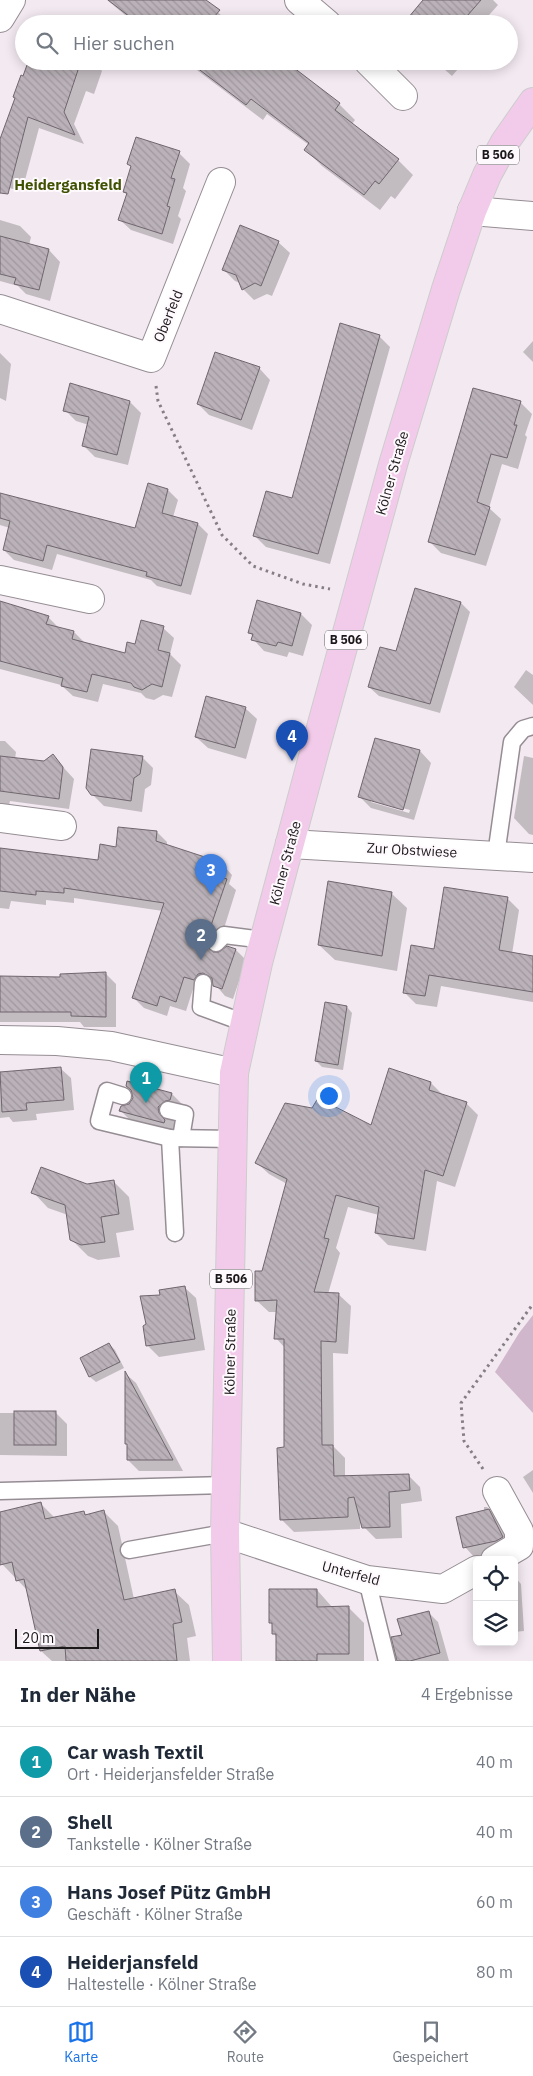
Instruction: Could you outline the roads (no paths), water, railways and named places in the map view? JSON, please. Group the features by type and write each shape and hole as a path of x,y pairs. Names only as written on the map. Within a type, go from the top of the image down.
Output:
{"main road":[{"name":"Kölner Straße","path":"227,1661 225,1533 234,1073 264,940 394,460 453,266 487,175 505,142 533,102"}],"street":[{"path":"0,18 12,0"},
{"path":"299,0 316,15"},
{"path":"377,70 403,96"},
{"name":"Oberfeld","path":"0,309 151,358 221,182"},
{"path":"472,211 533,216"},
{"path":"0,580 90,599"},
{"path":"0,818 62,826"},
{"name":"Zur Obstwiese","path":"290,844 533,858"},
{"path":"0,1040 56,1041 111,1046 234,1073"},
{"path":"497,1491 519,1531 526,1551 509,1556"},
{"name":"Unterfeld","path":"225,1533 366,1580 443,1589 473,1572"}],"lane":[{"path":"496,856 512,742 523,729 533,726"},
{"path":"216,943 224,936 264,940"},
{"path":"203,983 201,1007 245,1023"},
{"path":"123,1096 107,1091 99,1121 175,1138 234,1139"},
{"path":"168,1110 185,1114 175,1138 175,1234"},
{"path":"0,1491 226,1485"},
{"path":"129,1550 225,1533"},
{"path":"366,1580 387,1661"}],"place":[{"name":"Heiderjansfeld","path":"292,761"},
{"name":"Hans Josef Pütz GmbH","path":"211,895"},
{"name":"Shell","path":"201,960"},
{"name":"Car wash Textil","path":"146,1103"}],"district":[{"name":"Heidergansfeld","path":"68,185"}]}
